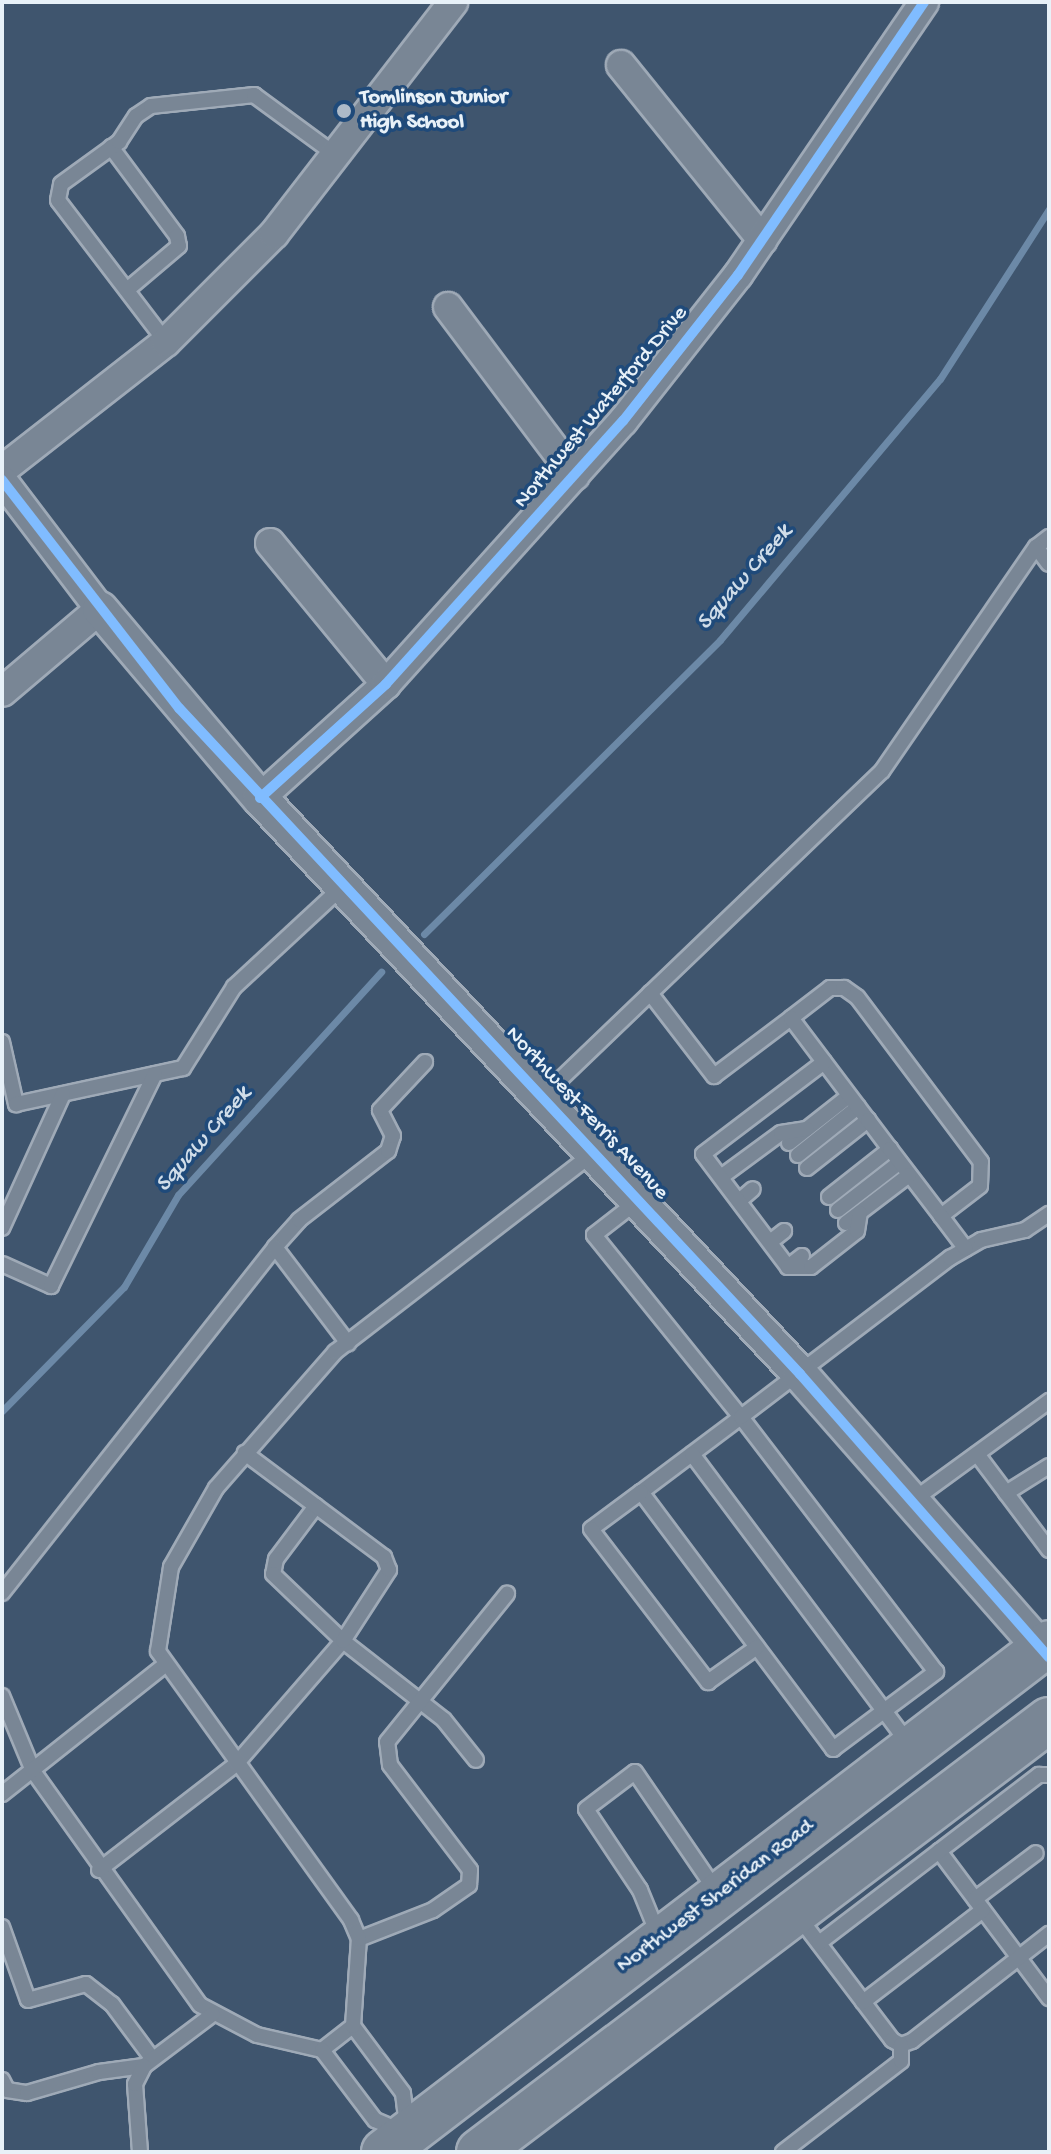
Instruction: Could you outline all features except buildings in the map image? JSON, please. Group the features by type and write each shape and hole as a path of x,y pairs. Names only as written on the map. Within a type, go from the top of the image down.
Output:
{"main road":[{"name":"Northwest Sheridan Road","path":"404,2146 660,1940 1045,1646"},
{"path":"479,2152 808,1928 1049,1720"}],"street":[{"path":"2,470 166,342 274,234 453,2"},
{"name":"Northwest Waterford Drive","path":"260,798 386,684 575,476 762,240 924,2"},
{"path":"621,65 762,240"},
{"path":"448,307 575,476"},
{"path":"2,480 100,609 2,692"},
{"path":"270,543 386,684"},
{"name":"Northwest Ferris Avenue","path":"100,609 260,798 639,1199 1045,1646"}],"lane":[{"path":"166,342 56,191 111,147 151,106 254,95 337,156"},
{"path":"111,147 177,236 179,246 127,290"},
{"path":"543,1096 882,771 1036,547 1049,537"},
{"path":"1036,547 1049,564"},
{"path":"3,1052 16,1104 183,1068 234,987 343,886"},
{"path":"650,993 714,1076 830,988 844,988 857,997 981,1162 980,1186 941,1216"},
{"path":"791,1018 966,1249"},
{"path":"2,1593 275,1247 299,1220 388,1151 393,1136 380,1110 425,1062"},
{"path":"824,1062 703,1154 779,1255 811,1267 857,1231 860,1213 905,1168"},
{"path":"2,1264 51,1286 155,1074"},
{"path":"2,1228 63,1094"},
{"path":"734,1195 781,1133 807,1129 854,1102"},
{"path":"807,1129 794,1149 854,1102"},
{"path":"807,1168 868,1120"},
{"path":"829,1197 890,1149"},
{"path":"404,2146 403,2093 353,2026 359,1939 351,1920 236,1764 158,1651 171,1567 216,1488 348,1343 595,1152"},
{"path":"860,1213 842,1216 905,1168"},
{"path":"734,1195 748,1184"},
{"path":"734,1195 762,1202"},
{"path":"639,1199 594,1235 741,1417 936,1672 833,1749 641,1492"},
{"path":"757,1647 708,1682 591,1529 966,1249 1025,1230 1049,1214"},
{"path":"779,1255 784,1231"},
{"path":"275,1247 348,1343"},
{"path":"779,1255 798,1250"},
{"path":"912,1501 1049,1401"},
{"path":"99,1870 236,1764 343,1641 389,1570 384,1557 245,1453"},
{"path":"1006,1493 1045,1466 1049,1453"},
{"path":"692,1454 912,1748"},
{"path":"977,1454 1049,1550"},
{"path":"316,1506 276,1559 273,1574 343,1641 444,1720 476,1760"},
{"path":"359,1939 433,1910 469,1885 470,1870 390,1765 387,1742 507,1594"},
{"path":"2,1794 166,1664"},
{"path":"2,1696 33,1771 99,1870 200,2005 257,2035 322,2050 375,2120 404,2146"},
{"path":"660,1940 640,1890 586,1809 635,1772 719,1895"},
{"path":"783,2152 901,2061 901,2045 863,2002 808,1928 939,1851 1039,1775 1049,1775"},
{"path":"939,1851 1049,1998"},
{"path":"863,2002 1036,1853"},
{"path":"2,1927 28,2000 86,1984 112,2004 148,2062"},
{"path":"901,2045 912,2041 1049,1934"},
{"path":"140,2152 135,2084 148,2062 213,2014"},
{"path":"322,2050 353,2026"},
{"path":"2,2080 7,2090 27,2093 99,2072 148,2062"}],"waterway":[{"name":"Squaw Creek","path":"424,934 720,640 940,379 1049,209"},
{"name":"Squaw Creek","path":"2,1411 124,1287 178,1195 381,972"}],"cycle path":[{"path":"260,798 386,684 623,421 738,275 924,2"},
{"path":"2,480 179,708 800,1374 1049,1657"}],"place":[{"name":"Tomlinson Junior High School","path":"344,111"}]}
